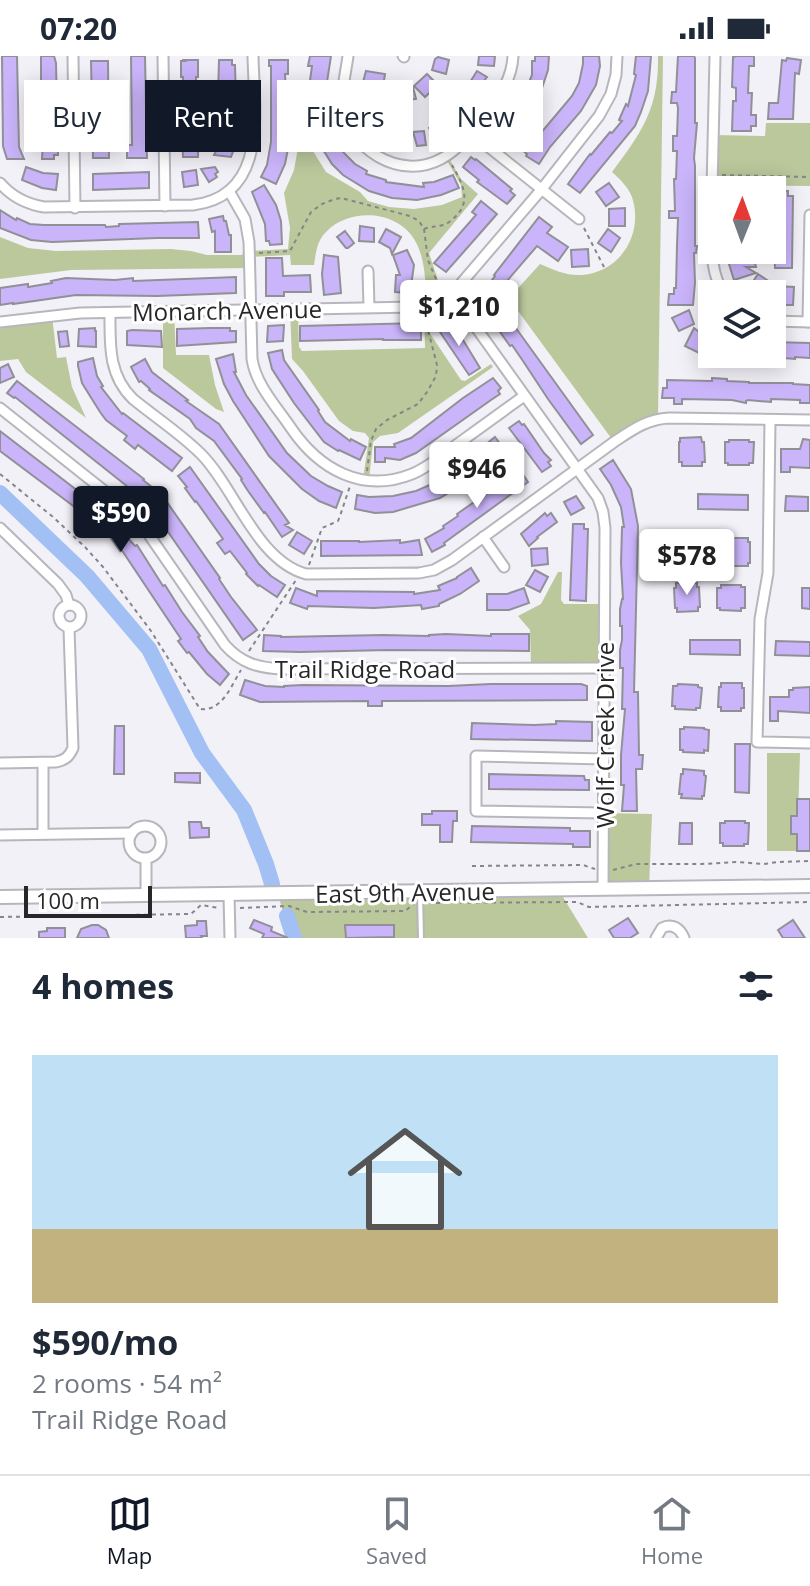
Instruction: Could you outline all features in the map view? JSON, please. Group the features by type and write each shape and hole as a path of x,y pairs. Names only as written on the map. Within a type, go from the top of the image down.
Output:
{"main road":[{"name":"East 9th Avenue","path":"0,897 229,895 420,898 603,888 810,886"}],"street":[{"path":"73,56 75,208"},
{"path":"163,56 165,206"},
{"path":"0,183 29,204 44,207 165,206 203,204 217,199 242,176 252,147 253,56"},
{"path":"348,56 343,106 347,122 362,144 380,158 406,165 428,164 450,152"},
{"path":"507,80 513,56"},
{"path":"450,298 604,109 613,87 617,56"},
{"path":"713,175 715,56"},
{"path":"494,152 579,219"},
{"path":"229,191 245,219 254,372 307,449 326,466 366,480 390,480 420,470 524,396"},
{"path":"786,321 809,322 810,215"},
{"path":"368,271 369,307"},
{"name":"Monarch Avenue","path":"0,322 80,313 424,306 450,298"},
{"name":"Wolf Creek Drive","path":"450,298 600,502 604,518 603,668 606,725 603,888"},
{"path":"110,313 112,361 116,377 124,390 203,456 274,555 285,565 304,573 429,572 452,560 632,430 652,420 810,420"},
{"name":"Trail Ridge Road","path":"0,408 136,516 225,645 244,661 259,667 282,669 603,668"},
{"path":"770,420 768,573 759,634 757,742 810,743"},
{"path":"0,528 58,584 69,605"},
{"path":"483,537 504,567"},
{"path":"69,605 79,609 82,616 79,623 69,628 60,622 59,614 69,605"},
{"path":"0,763 43,763 64,760 70,755 73,748 69,628"},
{"path":"604,759 476,756 476,811 604,813"},
{"path":"43,763 43,833"},
{"path":"146,826 156,829 161,838 160,849 146,859 137,856 129,843 135,829 146,826"},
{"path":"0,835 132,833"},
{"path":"146,859 146,895"},
{"path":"229,895 230,938"},
{"path":"656,938 662,928 671,926 679,929 684,938"}],"lane":[{"path":"420,898 421,938"}],"path":[{"path":"424,229 445,225 460,211 465,199 463,185 446,156"},
{"path":"713,175 810,177"},
{"path":"249,254 290,251 311,212 337,198 408,215 417,219 424,229 428,260 450,298 428,328 438,366 432,384 415,406 387,420 374,432 366,480"},
{"path":"579,219 605,269"},
{"path":"0,474 53,517 103,567 159,642 200,709 210,709 221,702 244,661 304,573 322,528 338,521 353,477"},
{"path":"612,870 636,864 810,861"},
{"path":"472,866 583,865 596,870"},
{"path":"239,908 289,906 307,912 405,911 420,898 577,902 589,907 810,902"},
{"path":"0,917 191,914 201,905 219,908"}],"green space":[{"path":"658,56 663,56 658,418 614,442 510,300 540,264 566,274 582,275 608,267 626,248 632,237 635,211 628,190 612,172 647,118 658,74"},
{"path":"766,123 810,123 810,186 786,186 786,176 713,176 713,135 765,136"},
{"path":"297,152 314,152 326,172 360,192 368,201 414,209 442,205 462,197 461,185 445,157 447,155 461,179 478,194 429,253 444,298 452,294 462,308 429,332 461,380 465,381 491,364 493,367 398,433 380,436 373,442 369,480 363,479 369,438 339,421 292,359 290,309 298,309 299,347 302,351 425,348 424,306 427,305 423,262 414,239 396,222 372,216 348,218 321,238 314,265 291,265 290,255 250,257 249,268 71,270 0,279 0,237 28,248 56,251 171,249 207,255 241,255 249,251 288,249 290,228 284,193 294,170"},
{"path":"163,312 174,312 176,355 209,355 224,412 163,368"},
{"path":"52,316 57,358 66,357 72,387 86,418 26,372 18,359 0,361 0,322"},
{"path":"558,572 562,572 561,600 564,604 604,604 603,668 531,668 530,630 518,616 541,604"},
{"path":"767,753 800,753 797,851 767,851"},
{"path":"604,813 652,814 649,888 603,888"},
{"path":"558,889 588,938 290,938 278,894"}],"building":[{"path":"2,56 17,56 19,147 24,159 7,159 3,146"},
{"path":"41,56 54,56 56,80 41,80"},
{"path":"131,56 145,56 147,158 127,158 129,145 132,145"},
{"path":"310,56 331,56 327,80 310,80 312,66 308,66"},
{"path":"479,56 495,56 494,66 478,65"},
{"path":"535,56 549,56 543,85 543,80 530,80 532,61 535,61"},
{"path":"583,56 599,56 596,85 581,111 539,164 525,152 543,152 543,130 579,83"},
{"path":"636,56 651,56 648,91 641,112 635,126 580,193 568,184 590,154 622,121 619,120 626,104 628,106 636,75"},
{"path":"678,56 695,58 697,246 694,253 693,305 668,305 669,294 674,294 676,288 678,218 669,218 669,211 675,211 677,151 673,151 673,136 677,136 678,108 677,103 671,103 672,92 676,92"},
{"path":"754,56 754,66 749,66 748,93 752,93 751,115 756,115 756,126 751,126 751,131 732,131 733,101 736,101 736,88 732,87 733,57"},
{"path":"438,57 449,60 446,74 432,70"},
{"path":"787,58 801,60 799,74 795,73 793,119 768,119 769,103 778,103 782,60 786,61"},
{"path":"198,60 196,80 183,80 181,77 181,61"},
{"path":"219,60 232,60 235,80 218,80"},
{"path":"269,60 288,60 285,80 277,80 277,152 287,152 276,184 261,177 267,165 271,142"},
{"path":"91,61 108,61 108,80 91,80"},
{"path":"366,71 385,74 384,80 364,80"},
{"path":"477,71 487,77 485,80 471,80"},
{"path":"427,74 433,80 429,80 429,93 425,97 414,86"},
{"path":"424,131 426,145 417,146 413,132"},
{"path":"42,152 58,152 54,159 42,159"},
{"path":"93,152 109,152 109,158 93,158"},
{"path":"183,152 198,152 198,157 183,157"},
{"path":"216,152 233,152 231,157 214,155"},
{"path":"324,152 343,152 367,171 366,174 386,182 424,187 423,183 453,175 459,188 417,200 392,198 369,191 343,175"},
{"path":"471,157 512,189 510,191 515,195 507,204 477,182 479,180 463,167"},
{"path":"26,167 58,174 56,190 22,180"},
{"path":"215,167 217,177 209,182 201,169"},
{"path":"196,170 198,185 184,187 182,172"},
{"path":"149,172 149,188 93,190 93,174"},
{"path":"609,183 619,197 606,206 596,192"},
{"path":"264,185 281,221 282,244 270,245 266,241 265,224 252,192"},
{"path":"788,191 788,196 793,196 792,268 775,268 775,264 786,264"},
{"path":"481,201 497,214 446,272 434,263 476,215 472,212"},
{"path":"625,208 625,226 609,226 609,209"},
{"path":"0,210 16,220 44,225 106,227 198,222 199,238 31,240 0,228"},
{"path":"223,216 231,235 231,252 215,252 215,231 212,232 209,219"},
{"path":"539,217 552,227 547,233 568,247 558,261 537,246 501,288 492,280 494,275"},
{"path":"360,226 374,228 374,242 359,241"},
{"path":"386,229 401,237 392,254 390,248 379,242"},
{"path":"608,229 620,238 611,252 598,243"},
{"path":"345,231 354,243 348,248 337,237"},
{"path":"588,249 589,266 572,267 571,250"},
{"path":"407,250 414,265 410,293 395,292 396,275 400,275 393,255"},
{"path":"324,255 338,257 341,293 324,295"},
{"path":"266,258 282,258 283,276 310,275 311,292 266,296"},
{"path":"729,264 755,264 756,267 746,267 756,273 734,280"},
{"path":"236,277 236,293 76,295 0,305 0,288 28,284 28,287 66,278 133,278 133,281"},
{"path":"786,287 794,287 793,305 786,305"},
{"path":"500,306 593,435 581,444 488,315"},
{"path":"689,310 694,324 679,331 672,318"},
{"path":"421,323 421,340 300,341 300,326"},
{"path":"450,323 460,335 480,368 469,375 438,329"},
{"path":"284,325 283,341 267,342 268,326"},
{"path":"95,328 96,347 78,346 79,329"},
{"path":"230,328 230,331 236,331 236,342 177,346 177,329"},
{"path":"694,328 698,331 698,352 685,346"},
{"path":"67,331 69,346 60,347 58,332"},
{"path":"127,331 161,331 162,347 127,345"},
{"path":"786,342 810,343 810,358 786,358"},
{"path":"282,350 284,360 325,422 350,441 366,447 360,460 324,442 294,403 272,369 268,353"},
{"path":"233,354 234,372 246,395 287,453 311,476 342,492 336,508 302,489 269,456 224,384 216,359"},
{"path":"93,358 101,387 122,414 182,458 172,471 138,445 135,449 124,440 127,436 100,412 82,383 78,366 78,362"},
{"path":"145,359 152,372 219,424 289,523 285,525 293,530 282,537 214,441 196,428 190,419 139,382 131,367"},
{"path":"8,364 14,377 0,383 0,368"},
{"path":"493,378 501,388 498,391 500,394 416,453 400,460 385,458 385,462 375,462 375,447 395,447 394,444 411,438"},
{"path":"712,378 810,385 810,403 771,399 771,402 748,400 746,403 682,399 682,404 674,404 674,398 662,398 667,380 712,381"},
{"path":"17,381 162,495 257,630 243,640 148,503 7,393"},
{"path":"519,421 551,460 548,462 551,466 542,472 509,428"},
{"path":"0,431 117,521 165,585 208,652 229,674 220,685 178,641 181,639 121,549 80,511 0,451"},
{"path":"495,437 507,453 496,462 493,457 472,474 474,477 440,498 393,512 375,513 355,509 357,495 393,496 432,484"},
{"path":"701,437 705,462 702,466 682,466 679,462 680,438"},
{"path":"803,439 810,440 810,468 790,467 790,472 781,472 781,449 800,449"},
{"path":"725,442 754,442 753,463 725,463"},
{"path":"613,460 631,489 638,526 634,692 638,692 639,755 643,755 642,769 636,769 637,811 622,811 624,785 621,785 621,755 625,709 622,709 620,609 623,599 621,563 624,527 621,507 600,469"},
{"path":"190,467 259,564 285,585 277,597 258,586 230,551 225,554 217,543 223,539 178,476"},
{"path":"520,470 528,482 432,552 425,539"},
{"path":"698,494 748,495 748,510 698,509"},
{"path":"576,496 584,508 571,515 564,502"},
{"path":"786,496 808,497 808,511 785,511"},
{"path":"545,513 547,516 551,513 557,522 529,546 521,534"},
{"path":"573,524 584,524 584,529 588,529 586,601 570,600"},
{"path":"297,532 312,541 304,554 289,545"},
{"path":"680,538 704,543 702,563 674,561 676,540 680,541"},
{"path":"727,538 748,538 748,566 727,566"},
{"path":"400,540 400,543 419,540 422,555 321,556 321,541"},
{"path":"547,548 548,564 532,566 531,549"},
{"path":"471,568 479,581 439,606 422,609 421,605 374,608 308,606 307,609 290,603 296,588 317,596 317,591 414,594 440,590 438,586"},
{"path":"535,570 548,577 540,592 526,585"},
{"path":"676,583 697,583 698,611 677,612"},
{"path":"721,585 745,587 745,608 741,611 717,608 717,588"},
{"path":"524,588 529,603 509,610 487,610 487,594 507,594"},
{"path":"802,588 810,588 810,609 802,608"},
{"path":"529,634 529,651 263,651 264,635"},
{"path":"690,640 740,640 740,655 690,654"},
{"path":"776,641 810,642 810,656 775,655"},
{"path":"245,680 284,687 581,684 587,686 587,700 382,701 382,706 368,706 368,701 260,702 240,695"},
{"path":"721,683 742,683 744,708 741,711 721,711 718,707"},
{"path":"673,686 702,688 700,708 675,709 672,706"},
{"path":"810,687 810,713 778,711 778,721 770,721 770,697 789,697 789,690 793,688"},
{"path":"556,721 592,722 592,741 471,739 472,723 534,725 556,724"},
{"path":"115,726 124,726 124,774 114,774"},
{"path":"680,729 709,730 708,751 680,750"},
{"path":"735,744 750,744 749,793 735,792"},
{"path":"683,769 704,771 702,799 681,798"},
{"path":"175,773 200,773 200,783 175,782"},
{"path":"489,774 584,776 585,780 589,780 589,790 489,789"},
{"path":"797,799 810,799 810,851 797,851 797,834 791,834 791,816 797,816"},
{"path":"432,811 457,811 452,842 440,842 440,825 422,825 422,814 432,814"},
{"path":"189,822 201,822 202,828 209,828 209,837 190,838"},
{"path":"680,823 692,823 692,844 679,844"},
{"path":"720,823 749,823 748,844 723,846 720,843"},
{"path":"472,826 590,831 590,847 471,842"},
{"path":"628,918 638,933 630,938 614,938 609,930"},
{"path":"254,920 288,938 262,938 264,934 250,928"},
{"path":"793,920 805,938 783,938 778,930"},
{"path":"197,921 206,921 207,936 186,938 185,926 197,925"},
{"path":"92,925 106,930 109,938 77,938 81,929"},
{"path":"345,925 394,925 394,937 346,938"},
{"path":"47,928 65,928 65,938 39,938 39,932 47,931"}],"waterway":[{"path":"0,493 87,576 149,649 202,753 244,810 272,884"},
{"path":"287,916 294,938"}]}
